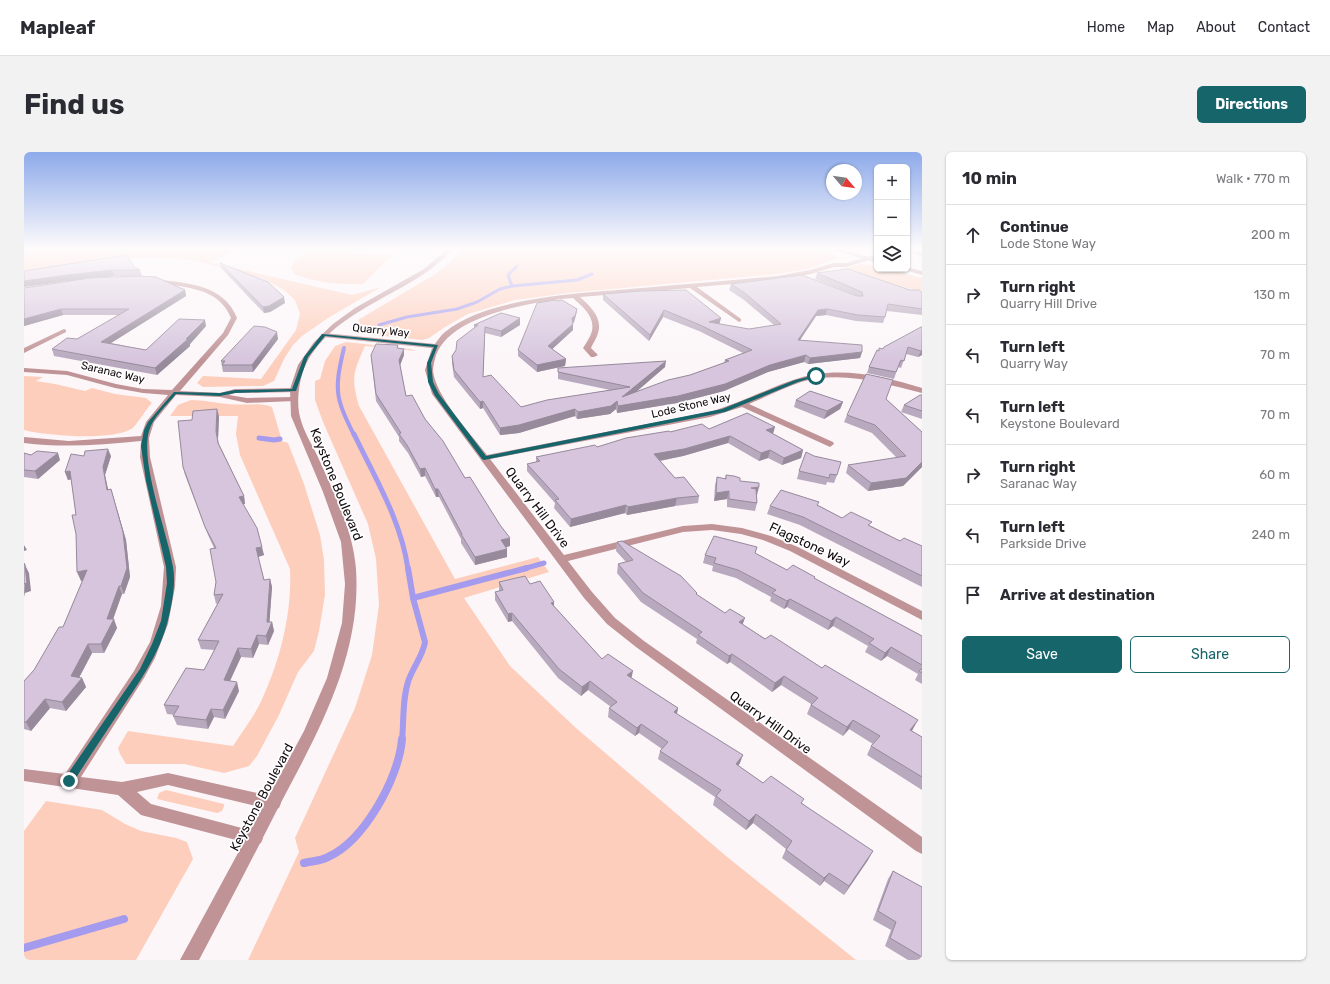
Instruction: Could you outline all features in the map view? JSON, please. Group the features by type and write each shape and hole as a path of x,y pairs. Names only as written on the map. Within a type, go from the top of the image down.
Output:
{"street":[{"path":"69,781 143,671 156,644 164,621 170,583 170,567 145,457 145,438 147,430 155,415 230,328 234,318 232,310 218,297 203,290 189,287"},
{"name":"Keystone Boulevard","path":"189,960 298,759 325,701 343,649 349,621 350,569 345,537 318,466 299,427 294,408 294,394 298,377 306,357 324,335 345,318 397,287"},
{"name":"Quarry Hill Drive","path":"684,287 575,296 520,304 482,315 456,329 436,346 429,363 430,382 436,394 601,611 625,633 922,846"},
{"path":"693,287 739,320"},
{"path":"575,296 588,308 596,319 595,332 587,348 594,356"},
{"path":"24,351 64,331"},
{"name":"Quarry Way","path":"324,335 436,346"},
{"name":"Saranac Way","path":"24,370 67,373 134,390 220,395 229,399 245,400 294,394"},
{"name":"Lode Stone Way","path":"484,458 711,414 743,404 797,381 827,375 870,378 920,388"},
{"path":"743,404 830,444"},
{"path":"24,440 46,443 74,444 145,438"},
{"name":"Flagstone Way","path":"561,559 683,529 712,527 737,530 767,538 794,549 922,616"},
{"path":"24,775 122,789 168,779 273,804"},
{"path":"122,789 147,810 255,838"}],"shaded area":[{"path":"278,287 316,287 352,295 381,287 328,318 302,336 293,345 284,359 274,381 263,386 203,387 197,383 203,376 261,379 296,330 300,314 295,300"},
{"path":"414,287 637,287 568,293 515,300 468,314 429,338 423,340 356,333 351,330 360,322 358,320"},
{"path":"903,287 922,287 922,292"},
{"path":"346,342 417,351 365,346 354,375 355,388 359,406 455,579 538,557 549,572 464,598 510,666 576,728 726,856 856,960 248,960 299,852 295,838 355,708 372,655 379,605 376,559 368,524 323,422 315,400 315,381 320,379 325,361 335,346"},
{"path":"24,376 43,377 36,381 85,391 92,388 115,394 146,398 152,403 133,428 112,435 66,436 28,431 24,430"},
{"path":"191,400 272,407 282,441 288,443 304,484 320,535 324,560 325,595 314,651 298,672 279,715 257,756 249,766 224,773 184,764 126,764 118,748 128,731 233,746 253,716 263,697 275,666 284,634 289,602 290,569 240,455 236,434 238,416 170,416 178,405"},
{"path":"166,790 224,804 224,806 222,811 217,813 157,799 159,793"},
{"path":"46,801 102,810 125,824 141,831 176,838 187,842 193,859 136,960 24,960 24,831"}],"building":[{"path":"33,287 178,287 185,290 101,342 146,350 179,319 205,320 186,339 188,339 155,368 52,349 67,338 77,339 129,309 61,309 24,319 24,288"},
{"path":"243,287 273,287 284,297 269,306 263,307"},
{"path":"735,287 833,287 857,296 863,296 862,292 849,287 900,287 910,290 919,290 922,293 922,309 888,304 885,317 858,315 827,309 818,310 798,340 862,345 862,352 810,358 806,355 770,365 725,384 678,396 618,406 617,401 611,406 578,412 575,409 519,425 500,428 483,401 480,402 454,370 452,356 456,350 457,341 478,325 474,325 501,313 520,318 501,331 485,327 483,377 491,375 521,407 547,400 630,387 558,372 558,368 666,361 622,397 668,380 690,375 729,361 725,360 752,350 700,325 664,310 650,335 603,294 686,290 721,318 709,322 749,329 781,324 746,294"},
{"path":"562,300 577,309 575,316 572,318 573,324 548,346 566,359 537,365 518,350 537,303"},
{"path":"254,326 265,327 277,332 252,365 222,365 225,361 221,361"},
{"path":"921,327 922,350 908,347 904,361 901,360 896,372 869,367 877,350 879,351 879,348 883,349 884,347"},
{"path":"376,344 398,345 397,348 404,349 399,360 406,396 412,395 425,419 443,441 465,478 470,477 500,525 510,538 501,540 507,549 475,557 461,534 438,489 435,489 425,468 420,469 407,445 399,434 401,433 376,394 371,355"},
{"path":"866,374 893,380 886,399 922,432 922,462 906,478 871,483 848,465 906,456 875,425 847,415"},
{"path":"810,391 843,402 827,411 796,400"},
{"path":"922,395 922,411 904,405"},
{"path":"217,409 216,431 218,443 244,496 239,497 257,528 262,547 256,548 264,580 270,579 267,622 272,622 266,636 257,635 251,649 238,648 224,680 237,682 223,710 211,709 206,720 173,716 179,706 164,705 186,668 204,670 219,641 198,640 223,594 214,595 216,582 210,549 216,548 205,527 183,467 178,421 192,420 193,411"},
{"path":"747,413 775,427 766,430 803,450 784,458 770,450 761,453 730,436 684,449 654,454 675,478 684,477 699,496 677,498 628,507 626,505 571,519 555,500 559,499 527,464 540,461 536,457 595,445 597,447 626,438 670,432 702,424 709,429"},
{"path":"108,449 103,467 107,490 111,489 123,532 127,568 107,619 114,619 101,644 88,644 71,676 82,678 62,702 45,699 26,722 24,722 24,681 34,670 59,627 63,627 87,570 77,572 76,534 72,515 76,515 70,471 65,472 71,454 84,456 85,451"},
{"path":"37,451 58,453 35,471 24,470 24,453 31,455"},
{"path":"806,452 814,456 841,462 837,475 830,474 829,478 799,471"},
{"path":"726,475 740,478 740,481 759,483 759,487 751,488 756,489 757,503 729,499 729,491 716,493 717,477 726,479"},
{"path":"781,490 819,502 817,505 842,518 851,512 872,522 868,525 900,541 904,538 922,546 922,576 803,517 770,506"},
{"path":"714,536 757,547 755,553 787,570 793,565 815,577 814,578 922,636 922,665 891,647 885,653 869,643 874,639 836,617 831,621 790,599 787,601 772,593 776,590 738,570 714,563 716,558 705,555"},
{"path":"622,541 681,576 697,593 696,594 725,613 730,609 745,618 739,622 765,639 771,635 822,668 825,665 918,720 910,730 922,737 922,777 871,746 880,736 853,720 847,727 811,705 818,698 784,676 775,683 732,654 729,656 698,635 702,632 643,593 618,564 633,560 617,542"},
{"path":"24,563 27,583 24,584"},
{"path":"525,576 530,584 540,581 554,602 551,603 602,659 608,654 633,671 627,675 678,708 674,712 743,755 736,764 763,783 771,776 804,799 801,803 873,851 849,886 829,873 824,878 786,850 792,841 756,814 749,821 716,796 721,790 660,751 668,742 641,724 637,728 609,708 617,702 590,681 582,687 559,669 512,613 508,614 495,592 503,590 499,582"},
{"path":"893,871 922,887 922,957 890,938 896,922 878,911"}],"waterway":[{"path":"379,325 407,317 457,309 477,302 500,289 509,287"},
{"path":"344,348 339,374 338,393 343,411 354,435"},
{"path":"354,434 386,500 400,533 408,569"},
{"path":"259,438 274,440 280,439"},
{"path":"523,569 544,563"},
{"path":"408,568 413,598"},
{"path":"413,598 527,568"},
{"path":"402,740 404,702 407,686 425,642 413,598"},
{"path":"304,863 325,858 341,849 366,823 387,789 394,772 402,739"},
{"path":"24,948 124,919"}],"route":[{"path":"69,781 143,671 156,644 164,621 169,599 170,567 149,481 144,446 150,422 174,393 220,395 235,391 294,390 306,357 324,335 436,346 429,363 430,382 436,394 484,458 711,414 733,408 797,381 816,376"}]}
